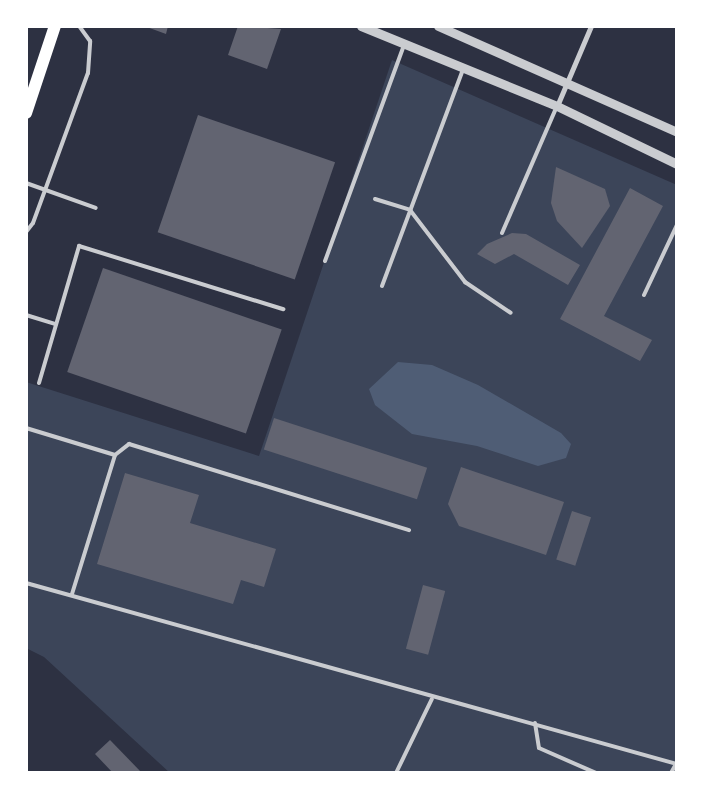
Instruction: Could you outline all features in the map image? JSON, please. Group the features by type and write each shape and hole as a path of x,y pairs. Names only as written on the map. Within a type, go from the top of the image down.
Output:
{"main road":[{"path":"26,113 56,26"}],"street":[{"path":"361,26 557,106 677,164"},
{"path":"438,26 569,81 677,132"},
{"path":"557,106 591,26"}],"lane":[{"path":"26,232 47,189 88,73 90,41 79,26"},
{"path":"325,262 404,44"},
{"path":"382,286 463,69"},
{"path":"502,233 557,106"},
{"path":"26,182 96,208"},
{"path":"375,199 410,210 464,282 511,313"},
{"path":"644,295 677,225"},
{"path":"40,383 79,246 283,309"},
{"path":"26,315 56,324"},
{"path":"26,428 116,455"},
{"path":"72,594 116,455 129,444 410,530"},
{"path":"26,582 432,699 535,723 676,764 671,773"},
{"path":"396,773 432,699"},
{"path":"535,723 539,748 596,773"}],"shaded area":[{"path":"392,60 677,185 677,773 170,773 44,657 26,648 26,382 259,456"},
{"path":"398,362 432,365 478,385 561,433 571,444 566,458 538,466 477,446 412,434 375,405 369,389"}],"building":[{"path":"144,26 168,26 166,34"},
{"path":"238,26 281,29 267,69 228,55"},
{"path":"198,115 335,162 295,279 158,232"},
{"path":"556,167 605,189 610,206 582,248 557,221 551,203"},
{"path":"630,188 663,206 604,316 652,340 640,361 560,319"},
{"path":"512,233 526,234 580,265 568,285 514,254 495,264 477,254 487,244"},
{"path":"103,268 282,330 246,434 67,372"},
{"path":"274,418 427,468 417,499 264,449"},
{"path":"461,467 564,502 546,555 459,526 448,504"},
{"path":"125,473 199,495 190,523 276,549 264,587 241,580 233,604 97,564"},
{"path":"572,511 591,517 575,566 556,560"},
{"path":"423,585 445,591 428,655 406,649"},
{"path":"110,740 142,773 113,773 95,754"}]}
